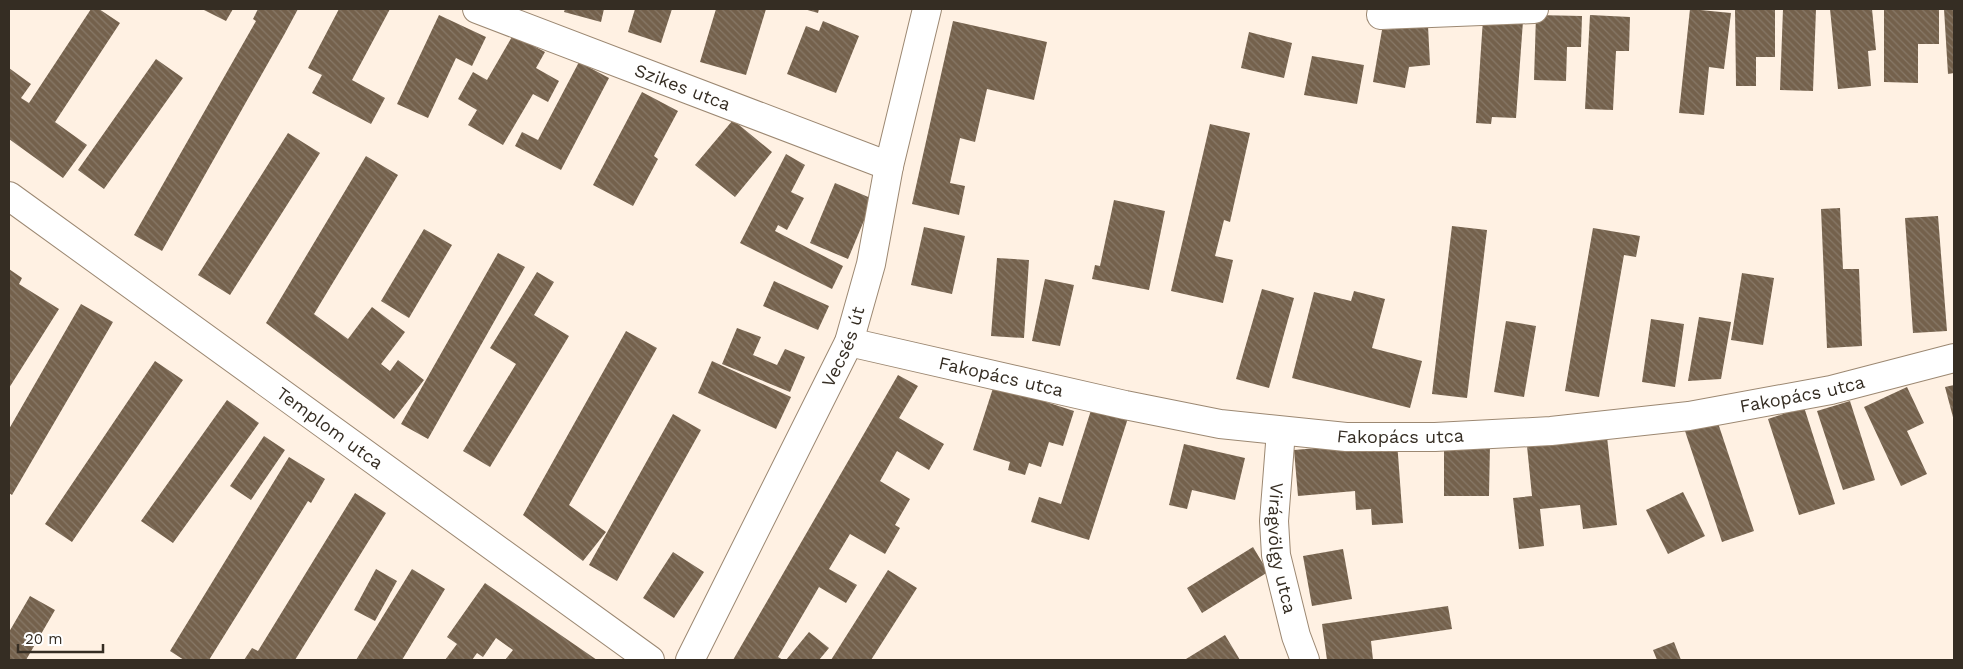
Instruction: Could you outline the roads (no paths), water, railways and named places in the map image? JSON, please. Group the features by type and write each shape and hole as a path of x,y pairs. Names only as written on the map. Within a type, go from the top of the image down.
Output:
{"street":[{"name":"Szikes utca","path":"477,9 890,166"},
{"name":"Vecsés út","path":"690,660 849,342 871,264 890,166 927,9"},
{"path":"1382,9 1381,15 1534,9"},
{"name":"Templom utca","path":"9,196 650,660"},
{"name":"Fakopács utca","path":"849,342 1125,405 1220,424 1281,432 1346,437 1435,437 1571,429 1689,416 1831,390 1954,358"},
{"name":"Virágvölgy utca","path":"1281,432 1274,521 1276,554 1296,636 1305,660"}]}
